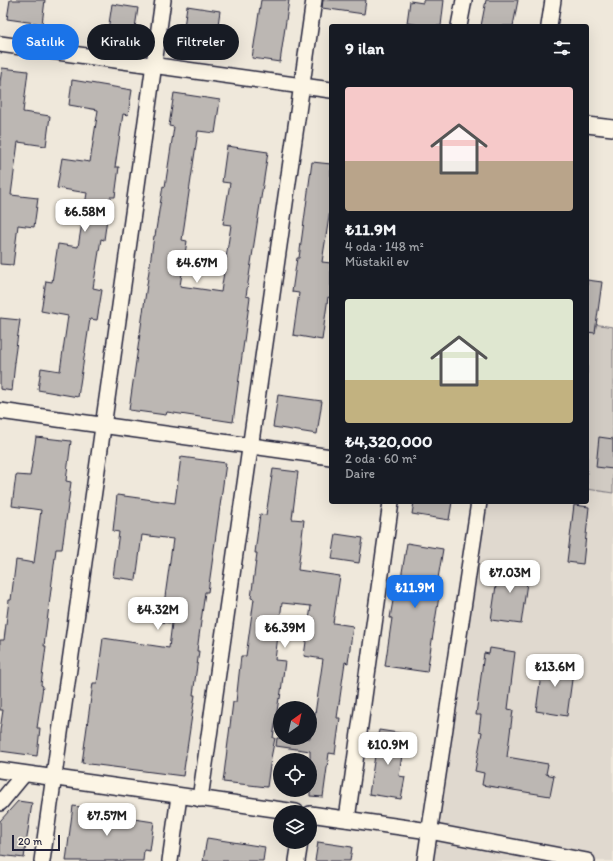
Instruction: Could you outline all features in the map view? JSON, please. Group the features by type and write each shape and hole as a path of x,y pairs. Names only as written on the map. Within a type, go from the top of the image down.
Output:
{"street":[{"path":"42,861 163,0"},
{"path":"200,798 314,0"},
{"path":"459,24 464,0"},
{"path":"549,24 552,0"},
{"path":"0,44 329,90"},
{"path":"589,125 613,128"},
{"path":"0,411 329,457"},
{"path":"347,819 391,504"},
{"path":"425,861 478,504"},
{"path":"0,770 273,809"},
{"path":"0,803 24,774"},
{"path":"170,861 179,796"},
{"path":"317,815 429,831 587,861"},
{"path":"297,861 299,849"}],"shaded area":[{"path":"589,323 613,327 613,493 589,489"},
{"path":"589,485 613,489 613,861 425,861 474,504 589,504"}],"building":[{"path":"10,0 45,0 42,24 7,19"},
{"path":"261,0 289,0 280,62 252,58"},
{"path":"323,0 366,0 364,14 322,8"},
{"path":"423,0 444,0 441,24 407,23 410,1 423,3"},
{"path":"486,0 518,0 513,24 481,24"},
{"path":"112,4 138,8 136,24 109,24"},
{"path":"187,6 220,11 218,24 184,24"},
{"path":"2,68 28,71 23,112 50,116 46,146 18,142 11,195 38,198 34,227 18,225 13,265 0,264 0,82"},
{"path":"72,80 132,90 128,115 123,114 115,167 119,167 115,197 110,197 104,240 101,239 93,288 102,290 97,320 90,319 78,397 38,390 41,368 60,371 68,316 41,311 46,281 52,282 58,244 78,247 87,193 57,188 62,158 90,162 98,110 69,105"},
{"path":"174,93 220,100 215,133 198,131 182,240 187,241 180,286 221,292 231,225 223,224 230,183 222,182 227,146 268,152 246,296 250,297 233,422 167,412 166,415 129,410 154,236 163,186 165,187 174,127 169,126"},
{"path":"312,162 329,164 329,217 322,262 329,263 329,297 322,340 293,335 299,293 292,292 297,258 299,258"},
{"path":"589,280 602,282 595,333 589,332"},
{"path":"0,318 20,320 14,362 12,391 0,389"},
{"path":"278,395 322,401 317,434 273,427"},
{"path":"36,437 71,441 66,481 71,482 67,513 62,549 56,549 44,646 46,646 41,685 43,686 37,728 40,728 37,756 0,751 0,730 3,710 0,710 0,640 4,640 16,560 34,563 41,510 12,506 16,475 30,476"},
{"path":"599,437 613,439 613,469 596,467"},
{"path":"181,457 226,463 208,592 205,592 197,651 199,651 193,695 195,695 183,776 82,763 93,683 97,683 103,638 169,648 172,623 161,622 173,539 142,535 136,580 113,577 119,532 113,531 117,495 175,503"},
{"path":"273,469 298,472 292,519 304,520 298,570 340,576 333,623 353,626 348,663 345,662 337,718 340,718 335,754 329,753 323,797 317,797 317,753 276,746 317,745 317,701 323,659 304,656 311,606 282,603 275,660 285,661 280,699 279,698 279,701 273,701 274,745 267,787 223,782 233,702 236,702 241,656 246,656 254,599 251,598 260,514 266,515"},
{"path":"414,504 452,504 449,520 412,514"},
{"path":"574,505 589,507 583,564 567,562"},
{"path":"336,534 363,538 359,563 332,559"},
{"path":"407,543 443,549 436,590 440,590 427,672 385,666 392,618 390,618 396,583 400,584"},
{"path":"499,565 529,569 521,624 491,620"},
{"path":"490,648 515,652 508,709 513,710 507,757 548,764 546,774 554,776 550,796 482,785 484,773 475,771 482,732 479,731 481,715 476,715 484,653 489,654"},
{"path":"543,661 574,665 567,716 536,711"},
{"path":"379,730 405,734 399,776 405,777 401,799 369,794"},
{"path":"18,801 32,803 24,858 0,855 0,821"},
{"path":"73,806 108,811 108,815 154,822 150,851 144,850 143,861 66,861"},
{"path":"207,838 265,847 263,861 203,861"},
{"path":"318,842 352,847 350,861 315,861"}]}
